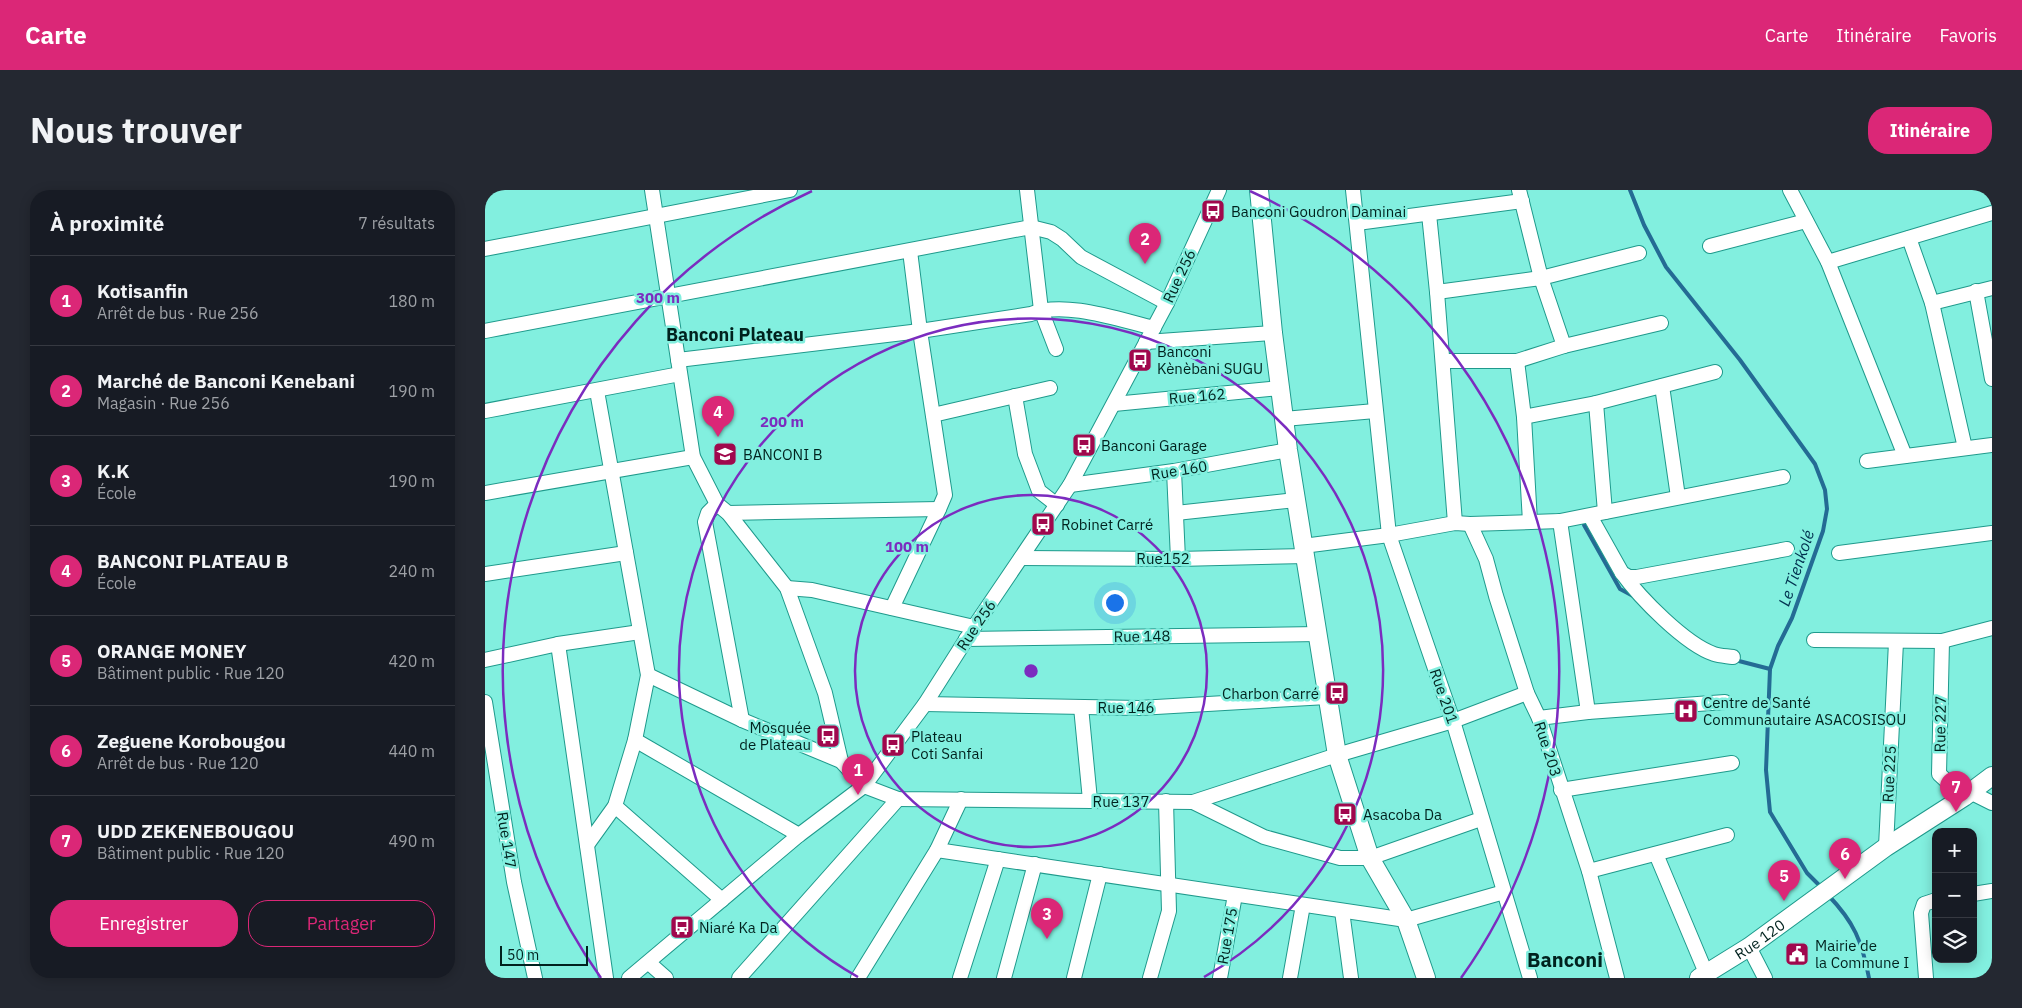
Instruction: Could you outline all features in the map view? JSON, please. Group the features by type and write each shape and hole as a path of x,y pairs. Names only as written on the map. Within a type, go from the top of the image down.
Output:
{"main road":[{"path":"1259,190 1273,333 1288,450 1337,755 1370,858 1406,920 1426,978"},
{"name":"Rue 120","path":"1702,976 1749,947 1814,901 1841,878 1992,776"}],"street":[{"path":"652,190 693,457 722,508 787,588 825,693 841,761"},
{"path":"485,249 790,190"},
{"path":"1027,190 1041,310 1056,349"},
{"name":"Rue 256","path":"629,978 799,835 864,786 925,704 970,633 1070,486 1167,303 1219,190"},
{"name":"Rue 201","path":"1353,190 1389,535 1453,721 1530,978"},
{"path":"1790,190 1828,262 1905,456"},
{"path":"1357,223 1429,214 1521,196 1541,278 1564,346"},
{"path":"1828,262 1992,213"},
{"path":"1429,214 1443,361 1455,523"},
{"path":"1709,246 1806,221"},
{"path":"485,331 1031,228 1051,232 1062,239 1081,257 1167,303"},
{"path":"1909,238 1932,303 1965,448"},
{"path":"892,608 945,495 910,251"},
{"path":"1437,292 1541,278 1639,253"},
{"path":"1932,303 1992,288"},
{"path":"1976,291 1992,379"},
{"path":"678,360 920,331 1031,314 1041,310 1077,310 1154,328"},
{"path":"1443,361 1517,362 1564,346 1661,323"},
{"path":"1146,342 1273,333"},
{"path":"1517,362 1524,417 1530,522"},
{"path":"1524,417 1596,402 1715,372"},
{"path":"485,411 680,374"},
{"path":"1662,386 1678,497"},
{"path":"933,415 1050,388"},
{"name":"Rue 162","path":"1114,404 1280,388"},
{"path":"587,845 615,806 635,740 648,674 597,391"},
{"path":"1015,396 1025,454 1035,482 1039,492 1057,505"},
{"path":"1596,402 1605,512"},
{"path":"1284,419 1375,411"},
{"path":"1867,461 1992,445"},
{"name":"Rue 160","path":"1070,486 1174,471 1288,450"},
{"path":"485,493 693,457"},
{"path":"1174,471 1178,559"},
{"name":"Rue152","path":"1021,558 1178,559 1305,551 1455,523 1560,521 1783,477"},
{"path":"1176,513 1296,500"},
{"path":"742,720 705,522 708,513 722,508 939,509"},
{"path":"1590,516 1622,573 1637,593 1670,624 1714,654 1733,657"},
{"path":"1560,521 1588,712"},
{"name":"Rue 203","path":"1470,524 1486,559 1527,693 1539,718 1589,871 1617,978"},
{"path":"1839,553 1992,533"},
{"path":"1622,573 1629,577 1637,577 1787,549"},
{"path":"485,574 626,553"},
{"name":"Rue 148","path":"787,588 812,590 892,608 970,633 1318,634"},
{"path":"1814,640 1942,641 1992,628"},
{"path":"485,660 557,644 640,632"},
{"name":"Rue 227","path":"1942,641 1939,774 1967,794 1992,803"},
{"name":"Rue 225","path":"1886,847 1897,642"},
{"path":"557,644 605,978"},
{"path":"648,674 742,720 841,761 864,786"},
{"path":"1193,802 1337,755 1453,721 1527,693"},
{"name":"Rue 146","path":"925,704 1139,708 1327,697"},
{"name":"Rue 147","path":"485,702 513,882 535,978"},
{"path":"1539,718 1588,712 1725,702"},
{"path":"1081,707 1089,800"},
{"path":"635,740 799,835"},
{"path":"1561,790 1732,763"},
{"name":"Rue 137","path":"864,786 898,800 1193,802 1263,837 1340,858 1370,858 1481,819"},
{"path":"739,978 898,800"},
{"path":"858,978 937,850 961,800"},
{"path":"1150,978 1169,911 1166,801"},
{"path":"615,806 722,900"},
{"path":"1589,871 1727,835"},
{"path":"937,850 1406,920 1504,892"},
{"path":"1656,854 1702,976"},
{"path":"960,978 998,859"},
{"path":"1004,978 1035,864"},
{"path":"1074,978 1101,874"},
{"path":"1977,894 1991,895"},
{"name":"Rue 175","path":"1220,978 1235,895"},
{"path":"1926,978 1921,913 1924,904 1932,901"},
{"path":"1290,978 1303,905"},
{"path":"1342,911 1351,978"},
{"path":"1749,947 1765,978"},
{"path":"649,963 666,978"}],"waterway":[{"name":"Le Tienkolé","path":"1630,190 1644,225 1666,267 1740,360 1815,464 1825,490 1827,509 1823,531 1792,618 1778,646 1770,669 1766,770 1770,812 1807,873 1822,888"},
{"path":"1584,525 1620,589 1635,597"},
{"path":"1735,660 1770,669"},
{"name":"Le Tienkolé","path":"1828,895 1851,923 1856,933 1869,978"}],"place":[{"name":"Banconi Goudron Daminai","path":"1213,211"},
{"name":"Marché de Banconi Kenebani","path":"1145,264"},
{"name":"Banconi Kènèbani SUGU","path":"1140,360"},
{"name":"BANCONI PLATEAU B","path":"718,437"},
{"name":"Banconi Garage","path":"1084,445"},
{"name":"BANCONI B","path":"725,454"},
{"name":"Robinet Carré","path":"1043,524"},
{"name":"Charbon Carré","path":"1337,693"},
{"name":"Centre de Santé Communautaire ASACOSISOU","path":"1686,711"},
{"name":"Mosquée de Plateau","path":"828,736"},
{"name":"Plateau Coti Sanfai","path":"893,745"},
{"name":"Kotisanfin","path":"858,795"},
{"name":"UDD ZEKENEBOUGOU","path":"1956,812"},
{"name":"Asacoba Da","path":"1345,814"},
{"name":"Zeguene Korobougou","path":"1845,879"},
{"name":"ORANGE MONEY","path":"1784,901"},
{"name":"Niaré Ka Da","path":"682,927"},
{"name":"K.K","path":"1047,939"},
{"name":"Mairie de la Commune I","path":"1797,954"}],"district":[{"name":"Banconi Plateau","path":"735,334"},
{"name":"Banconi","path":"1565,959"}]}
